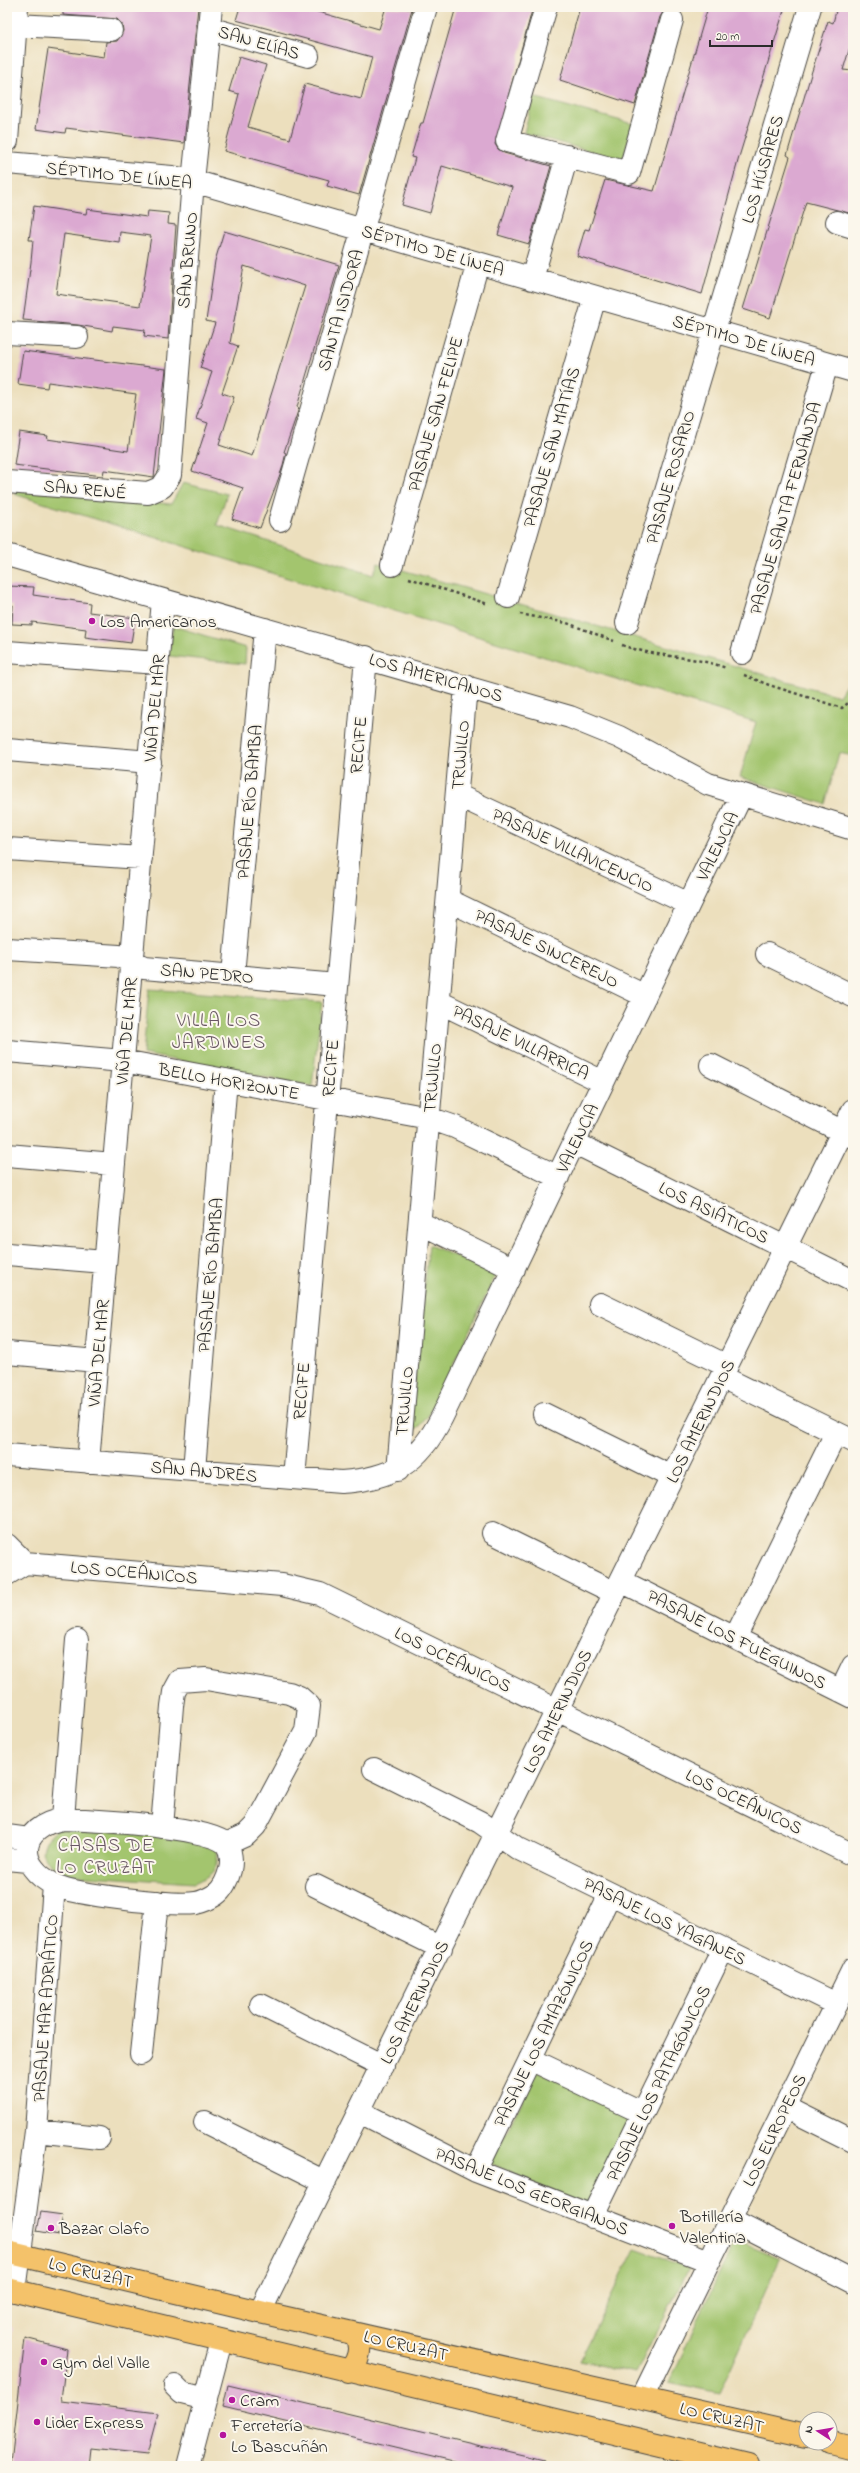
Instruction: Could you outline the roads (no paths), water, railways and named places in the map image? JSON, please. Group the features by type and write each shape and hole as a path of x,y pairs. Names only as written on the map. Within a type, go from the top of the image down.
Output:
{"main road":[{"name":"LO CRUZAT","path":"14,2253 355,2334 798,2434"},
{"name":"LO CRUZAT","path":"11,2290 348,2372 750,2466"},
{"path":"348,2372 353,2366 359,2353 359,2346 355,2334"},
{"path":"838,2444 853,2448"}],"street":[{"name":"SAN BRUNO","path":"162,487 167,481 171,468 193,181 211,7"},
{"name":"SANTA ISIDORA","path":"280,520 426,7"},
{"path":"546,7 507,141 629,173 672,20"},
{"name":"LOS HÚSARES","path":"715,332 810,7"},
{"path":"7,141 16,16 110,30"},
{"name":"SAN ELÍAS","path":"209,28 308,56"},
{"path":"532,279 566,156"},
{"name":"SÉPTIMO DE LÍNEA","path":"7,163 166,176 193,181 853,371"},
{"name":"PASAJE SAN FELIPE","path":"392,565 478,263"},
{"name":"PASAJE SAN MATÍAS","path":"508,597 595,297"},
{"name":"PASAJE ROSARIO","path":"627,623 705,357 715,332"},
{"path":"7,333 77,337"},
{"name":"PASAJE SANTA FERNANDA","path":"742,653 827,364"},
{"name":"SAN RENÉ","path":"7,482 141,493 156,491 162,487"},
{"name":"LOS AMERICANOS","path":"7,555 546,709 594,726 703,782 741,796 853,829"},
{"name":"VIÑA DEL MAR","path":"88,1462 164,600"},
{"name":"PASAJE RÍO BAMBA","path":"234,975 265,628"},
{"path":"7,652 158,663"},
{"name":"RECIFE","path":"294,1478 366,657"},
{"name":"TRUJILLO","path":"398,1470 466,686"},
{"path":"7,750 150,762"},
{"name":"PASAJE VILLAVICENCIO","path":"457,795 689,904"},
{"name":"VALENCIA","path":"398,1470 413,1459 435,1432 741,796"},
{"path":"7,849 141,858"},
{"name":"PASAJE SINCEREJO","path":"448,900 645,996"},
{"name":"SAN PEDRO","path":"7,949 119,956 144,968 337,985"},
{"path":"766,954 853,996"},
{"name":"PASAJE VILLARRICA","path":"439,1002 604,1082"},
{"name":"BELLO HORIZONTE","path":"7,1050 123,1061 429,1118 454,1127 558,1177"},
{"path":"711,1065 848,1134"},
{"name":"PASAJE RÍO BAMBA","path":"194,1470 226,1080"},
{"name":"LOS AMERINDIOS","path":"260,2312 383,2066 785,1247 848,1134 853,1110"},
{"name":"LOS ASIÁTICOS","path":"575,1143 853,1281"},
{"path":"7,1155 114,1164"},
{"path":"420,1223 514,1269"},
{"path":"7,1254 106,1262"},
{"path":"600,1304 845,1437 734,1638"},
{"path":"7,1353 97,1361"},
{"path":"544,1414 672,1477"},
{"name":"SAN ANDRÉS","path":"7,1455 294,1478 359,1481 398,1470"},
{"name":"PASAJE LOS FUEGUINOS","path":"493,1533 734,1638 847,1694"},
{"name":"LOS OCEÁNICOS","path":"7,1545 16,1568 282,1585 302,1589 337,1601 853,1855"},
{"path":"63,1819 77,1640"},
{"path":"847,1694 853,1666"},
{"path":"162,1828 172,1706 174,1692 180,1681 206,1679 289,1693 299,1697 309,1706 306,1731 255,1826 246,1835 226,1844"},
{"name":"PASAJE LOS YAGANES","path":"374,1769 480,1822 516,1848 723,1949 843,1999"},
{"path":"63,1819 162,1828 203,1834 217,1838 226,1844 231,1856 231,1868 223,1887 216,1895 197,1903 157,1902 64,1889 54,1885 17,1860 29,1840 41,1828 53,1821 63,1819"},
{"path":"7,1836 29,1840"},
{"name":"PASAJE MAR ADRIÁTICO","path":"11,2290 14,2253 36,2131 54,1885"},
{"path":"316,1886 441,1948"},
{"name":"PASAJE LOS AMAZÓNICOS","path":"476,2171 610,1894"},
{"path":"142,2054 157,1902"},
{"name":"PASAJE LOS PATAGÓNICOS","path":"592,2217 723,1949"},
{"name":"LOS EUROPEOS","path":"642,2398 785,2107 843,1999 853,1969"},
{"path":"261,2005 383,2066"},
{"path":"530,2059 643,2113"},
{"path":"785,2107 853,2141"},
{"name":"PASAJE LOS GEORGIANOS","path":"360,2112 476,2171 709,2261"},
{"path":"205,2122 325,2182"},
{"path":"36,2131 99,2138"},
{"path":"730,2219 853,2282"},
{"path":"188,2466 221,2341"},
{"path":"175,2386 182,2393 206,2398"}],"place":[{"name":"Los Americanos","path":"92,621"},
{"name":"Botillería Valentina","path":"672,2226"},
{"name":"Bazar Olafo","path":"51,2228"},
{"name":"Gym del Valle","path":"44,2362"},
{"name":"Cram","path":"232,2400"},
{"name":"Lider Express","path":"37,2422"},
{"name":"Ferretería Lo Bascuñán","path":"223,2435"}],"district":[{"name":"VILLA LOS JARDINES","path":"219,1030"},
{"name":"CASAS DE LO CRUZAT","path":"106,1855"}]}
